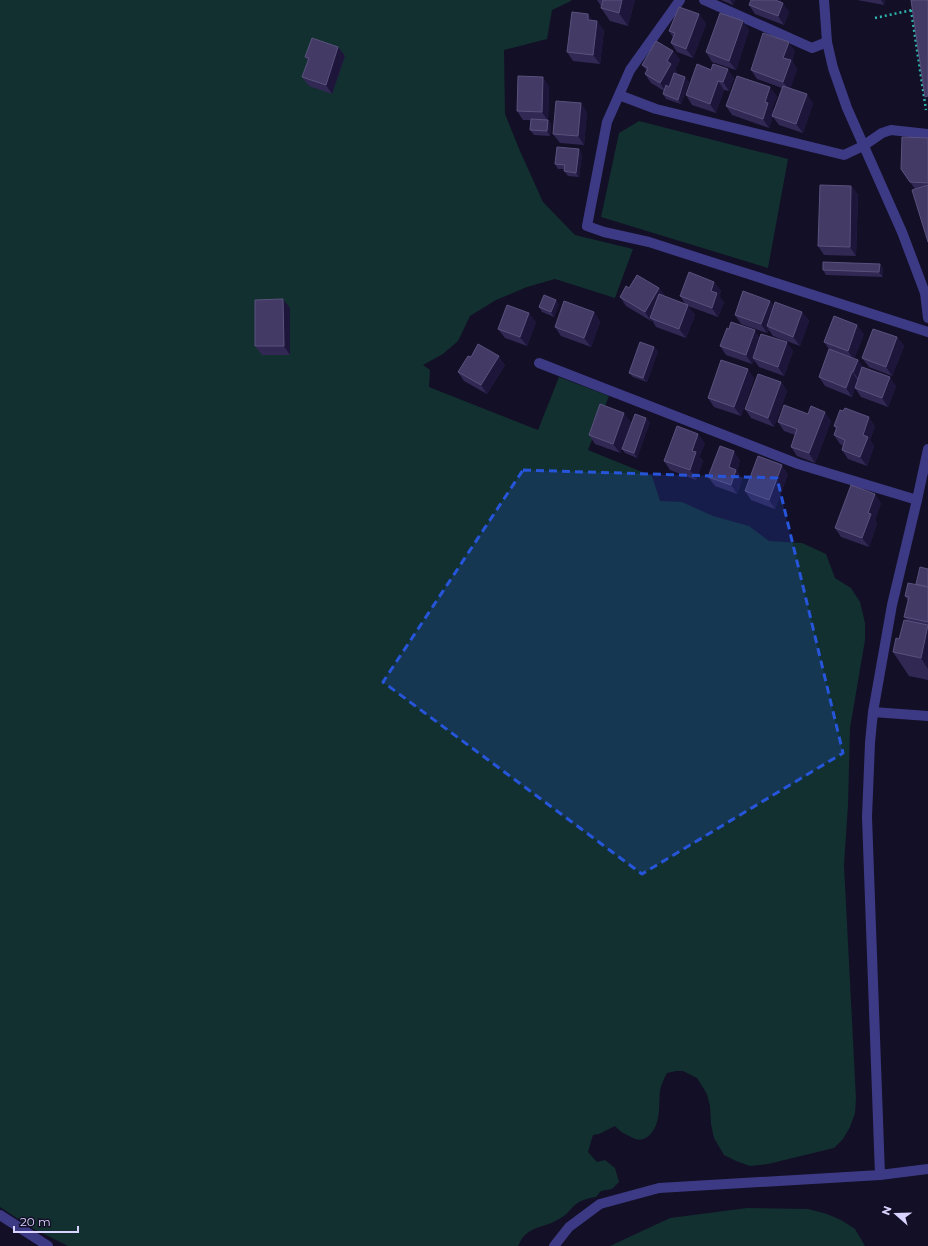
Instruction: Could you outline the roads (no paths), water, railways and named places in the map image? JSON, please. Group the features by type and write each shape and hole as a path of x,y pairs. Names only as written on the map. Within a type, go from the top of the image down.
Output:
{"street":[{"path":"680,0 630,70 607,122 587,226 604,232 649,242 928,332"},
{"path":"704,0 812,48 826,42"},
{"path":"824,0 826,42 833,68 847,108 902,232 925,293 928,318"},
{"path":"619,95 656,110 844,155 863,146 882,133 891,130 928,134"},
{"path":"539,363 798,464 917,500"},
{"path":"880,1176 867,817 870,742 873,712 892,605 928,449"},
{"path":"873,712 928,716"},
{"path":"554,1246 569,1227 600,1204 659,1188 880,1176 928,1169"},
{"path":"0,1215 48,1246"}]}
